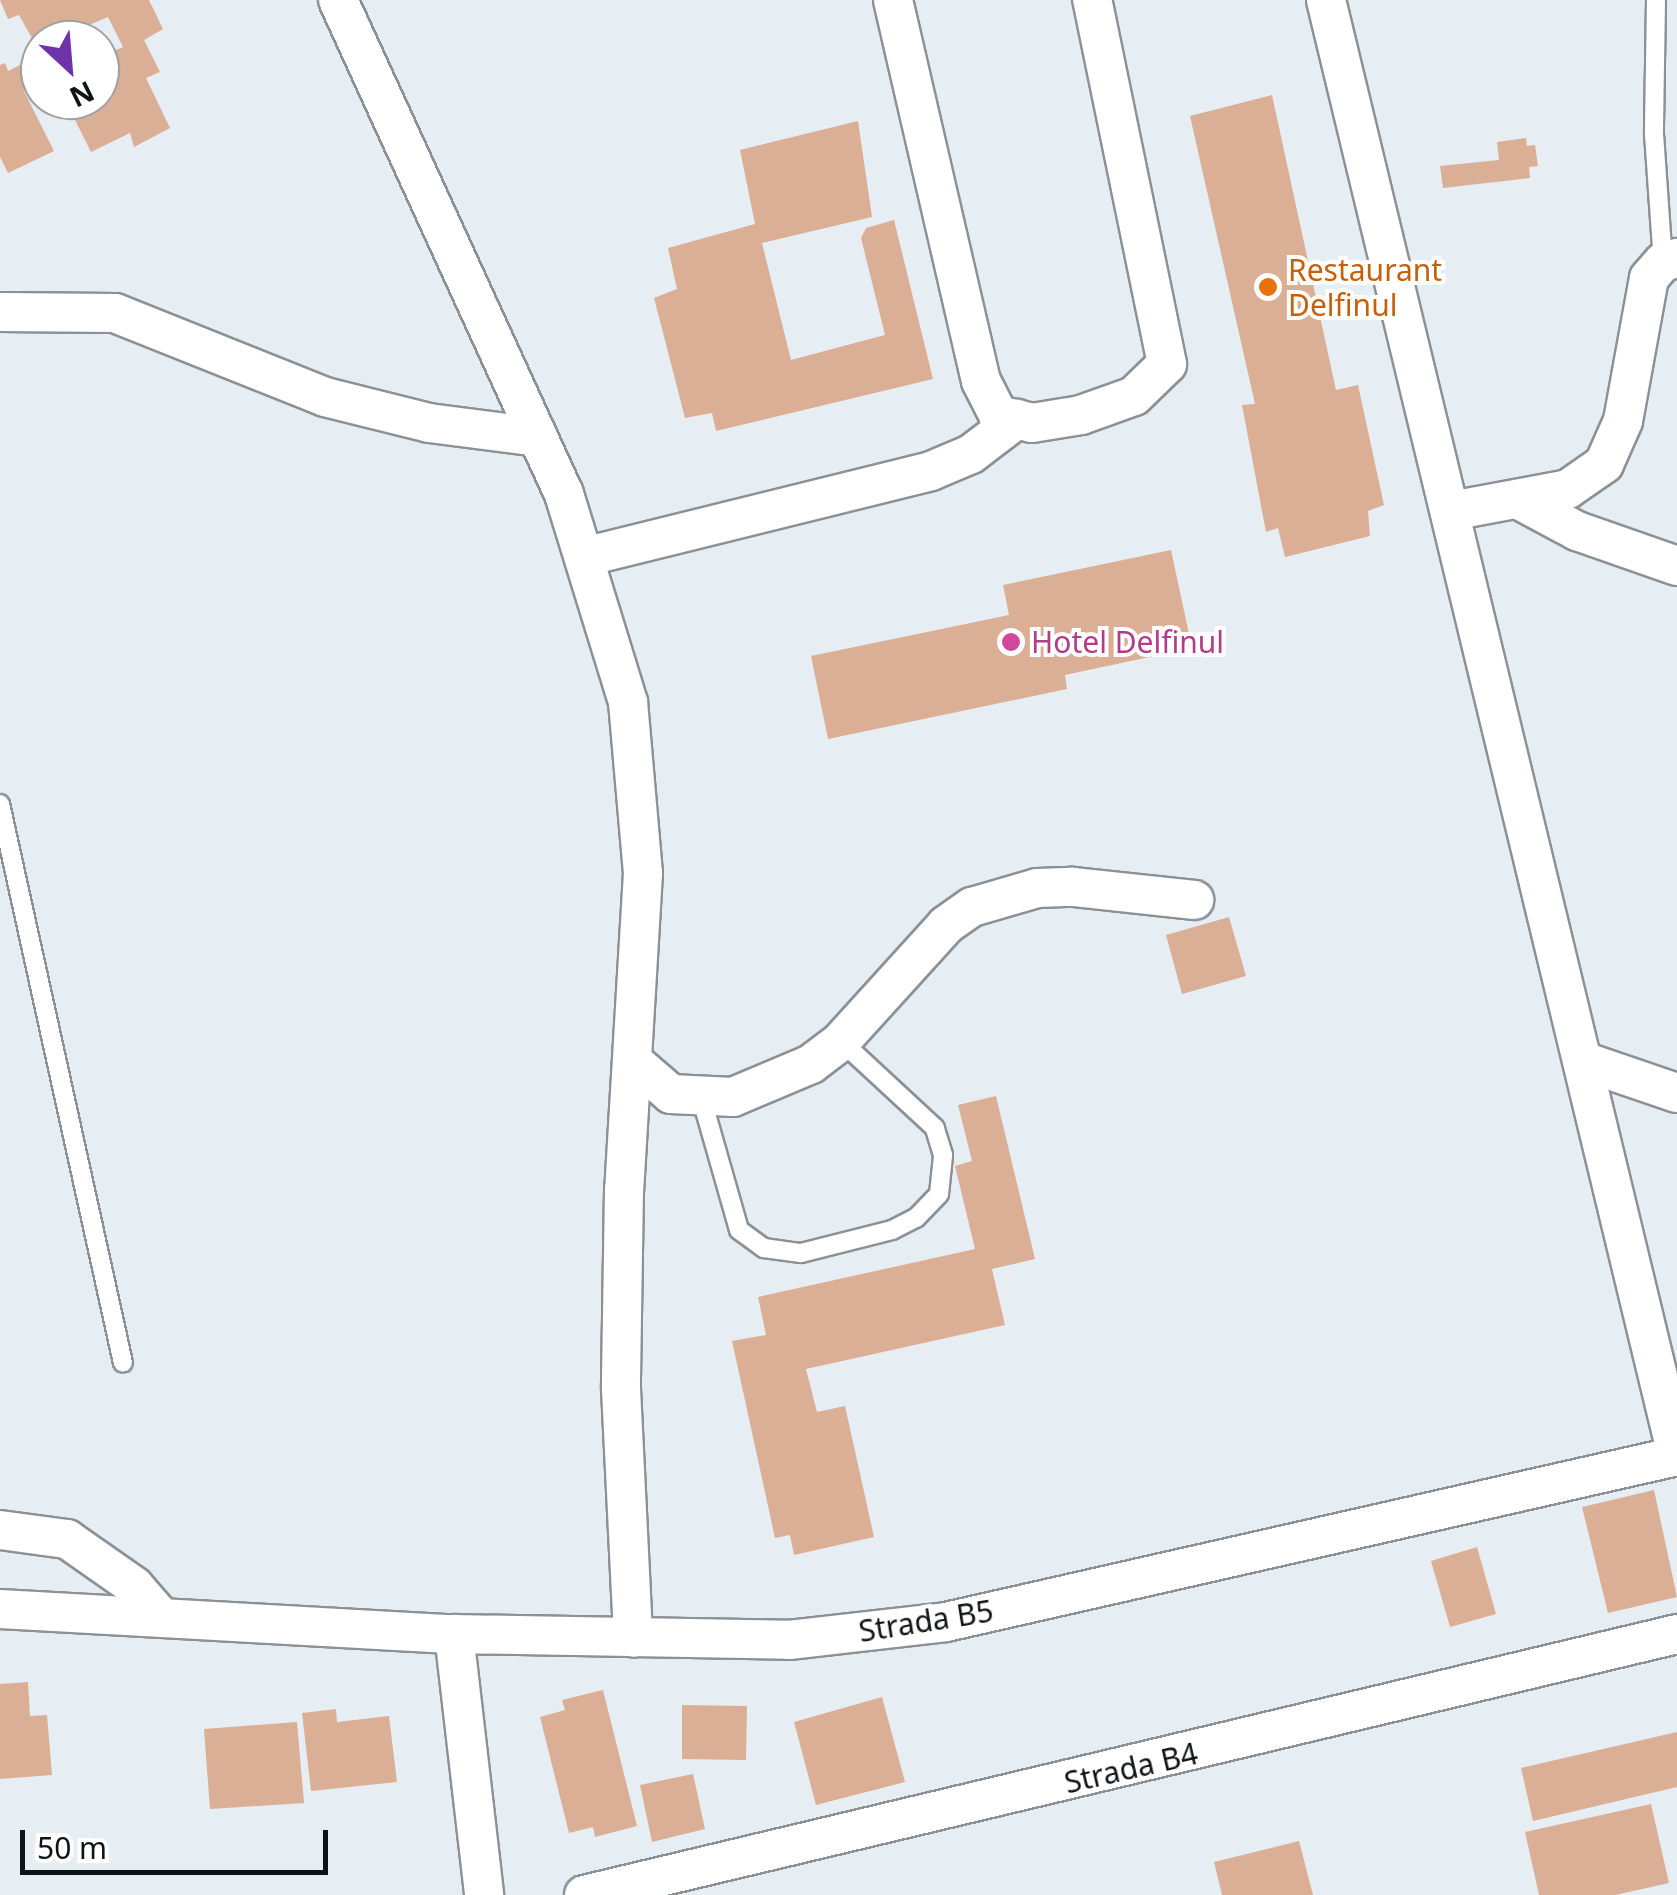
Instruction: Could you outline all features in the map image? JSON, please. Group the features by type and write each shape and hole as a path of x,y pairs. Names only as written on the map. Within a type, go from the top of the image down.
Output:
{"street":[{"path":"338,0 538,437 588,556 628,702 637,765 643,873 624,1189 621,1389 634,1638"},
{"path":"893,0 981,381 998,415 1016,420 1081,415 1134,396 1167,364 1092,0"},
{"path":"1326,0 1677,1455"},
{"path":"1451,510 1520,501 1568,488 1604,464 1622,421 1650,278 1670,260"},
{"path":"0,312 114,313 324,398 430,423 538,437"},
{"path":"588,556 931,471 971,454 1016,420"},
{"path":"1520,501 1577,531 1677,566"},
{"path":"634,1062 671,1094 702,1100 733,1097 772,1082 841,1041 946,926 972,907 1038,888 1073,887 1194,900"},
{"path":"1583,1062 1677,1093"},
{"name":"Strada B5","path":"0,1609 454,1634 790,1640 946,1622 1677,1455"},
{"path":"0,1530 67,1539 134,1586 160,1616"},
{"path":"454,1634 484,1895"},
{"name":"Strada B4","path":"584,1895 1677,1634"}],"lane":[{"path":"1656,0 1654,134 1670,260"},
{"path":"0,804 124,1363"},
{"path":"702,1100 739,1230 764,1248 801,1253 892,1230 916,1218 939,1194 943,1155 934,1128 841,1041"}],"building":[{"path":"0,0 149,0 163,29 144,40 160,72 146,78 170,128 134,147 130,133 91,152 75,120 120,120 120,20 22,20 19,15 8,19"},
{"path":"5,63 8,71 20,65 20,120 38,120 54,151 8,173 0,157 0,65"},
{"path":"1272,95 1336,390 1358,385 1384,505 1368,511 1370,536 1285,557 1278,528 1266,532 1242,405 1255,404 1190,116"},
{"path":"858,121 872,217 762,243 791,360 885,335 861,238 866,228 894,220 933,379 716,431 712,413 685,418 654,298 677,289 668,248 755,224 740,150"},
{"path":"1526,138 1527,146 1535,145 1538,166 1529,167 1530,178 1443,188 1440,166 1499,160 1497,142"},
{"name":"Hotel Delfinul","path":"1171,550 1192,648 1065,675 1067,689 828,739 811,656 1009,615 1003,585"},
{"path":"1229,917 1246,976 1182,994 1166,935"},
{"path":"996,1096 1035,1259 992,1269 1005,1325 806,1369 817,1412 845,1406 874,1537 794,1555 790,1535 775,1538 732,1341 766,1335 758,1297 975,1249 955,1166 972,1161 958,1105"},
{"path":"1654,1490 1677,1597 1608,1613 1582,1507"},
{"path":"1477,1547 1496,1614 1450,1627 1431,1561"},
{"path":"28,1682 30,1716 47,1715 52,1775 0,1779 0,1684"},
{"path":"603,1690 637,1826 595,1837 593,1827 569,1833 540,1717 565,1710 562,1700"},
{"path":"882,1697 905,1782 816,1805 794,1722"},
{"path":"682,1705 747,1706 746,1760 682,1759"},
{"path":"336,1709 337,1722 389,1716 397,1782 311,1791 302,1713"},
{"path":"297,1722 304,1803 210,1809 204,1729"},
{"path":"1677,1732 1677,1787 1533,1821 1521,1768"},
{"path":"693,1774 705,1829 652,1842 640,1785"},
{"path":"1651,1804 1669,1883 1615,1895 1539,1895 1525,1832"},
{"path":"1299,1841 1313,1895 1222,1895 1214,1862"}],"place":[{"name":"Restaurant Delfinul","path":"1268,287"},
{"name":"Hotel Delfinul","path":"1011,642"}]}
